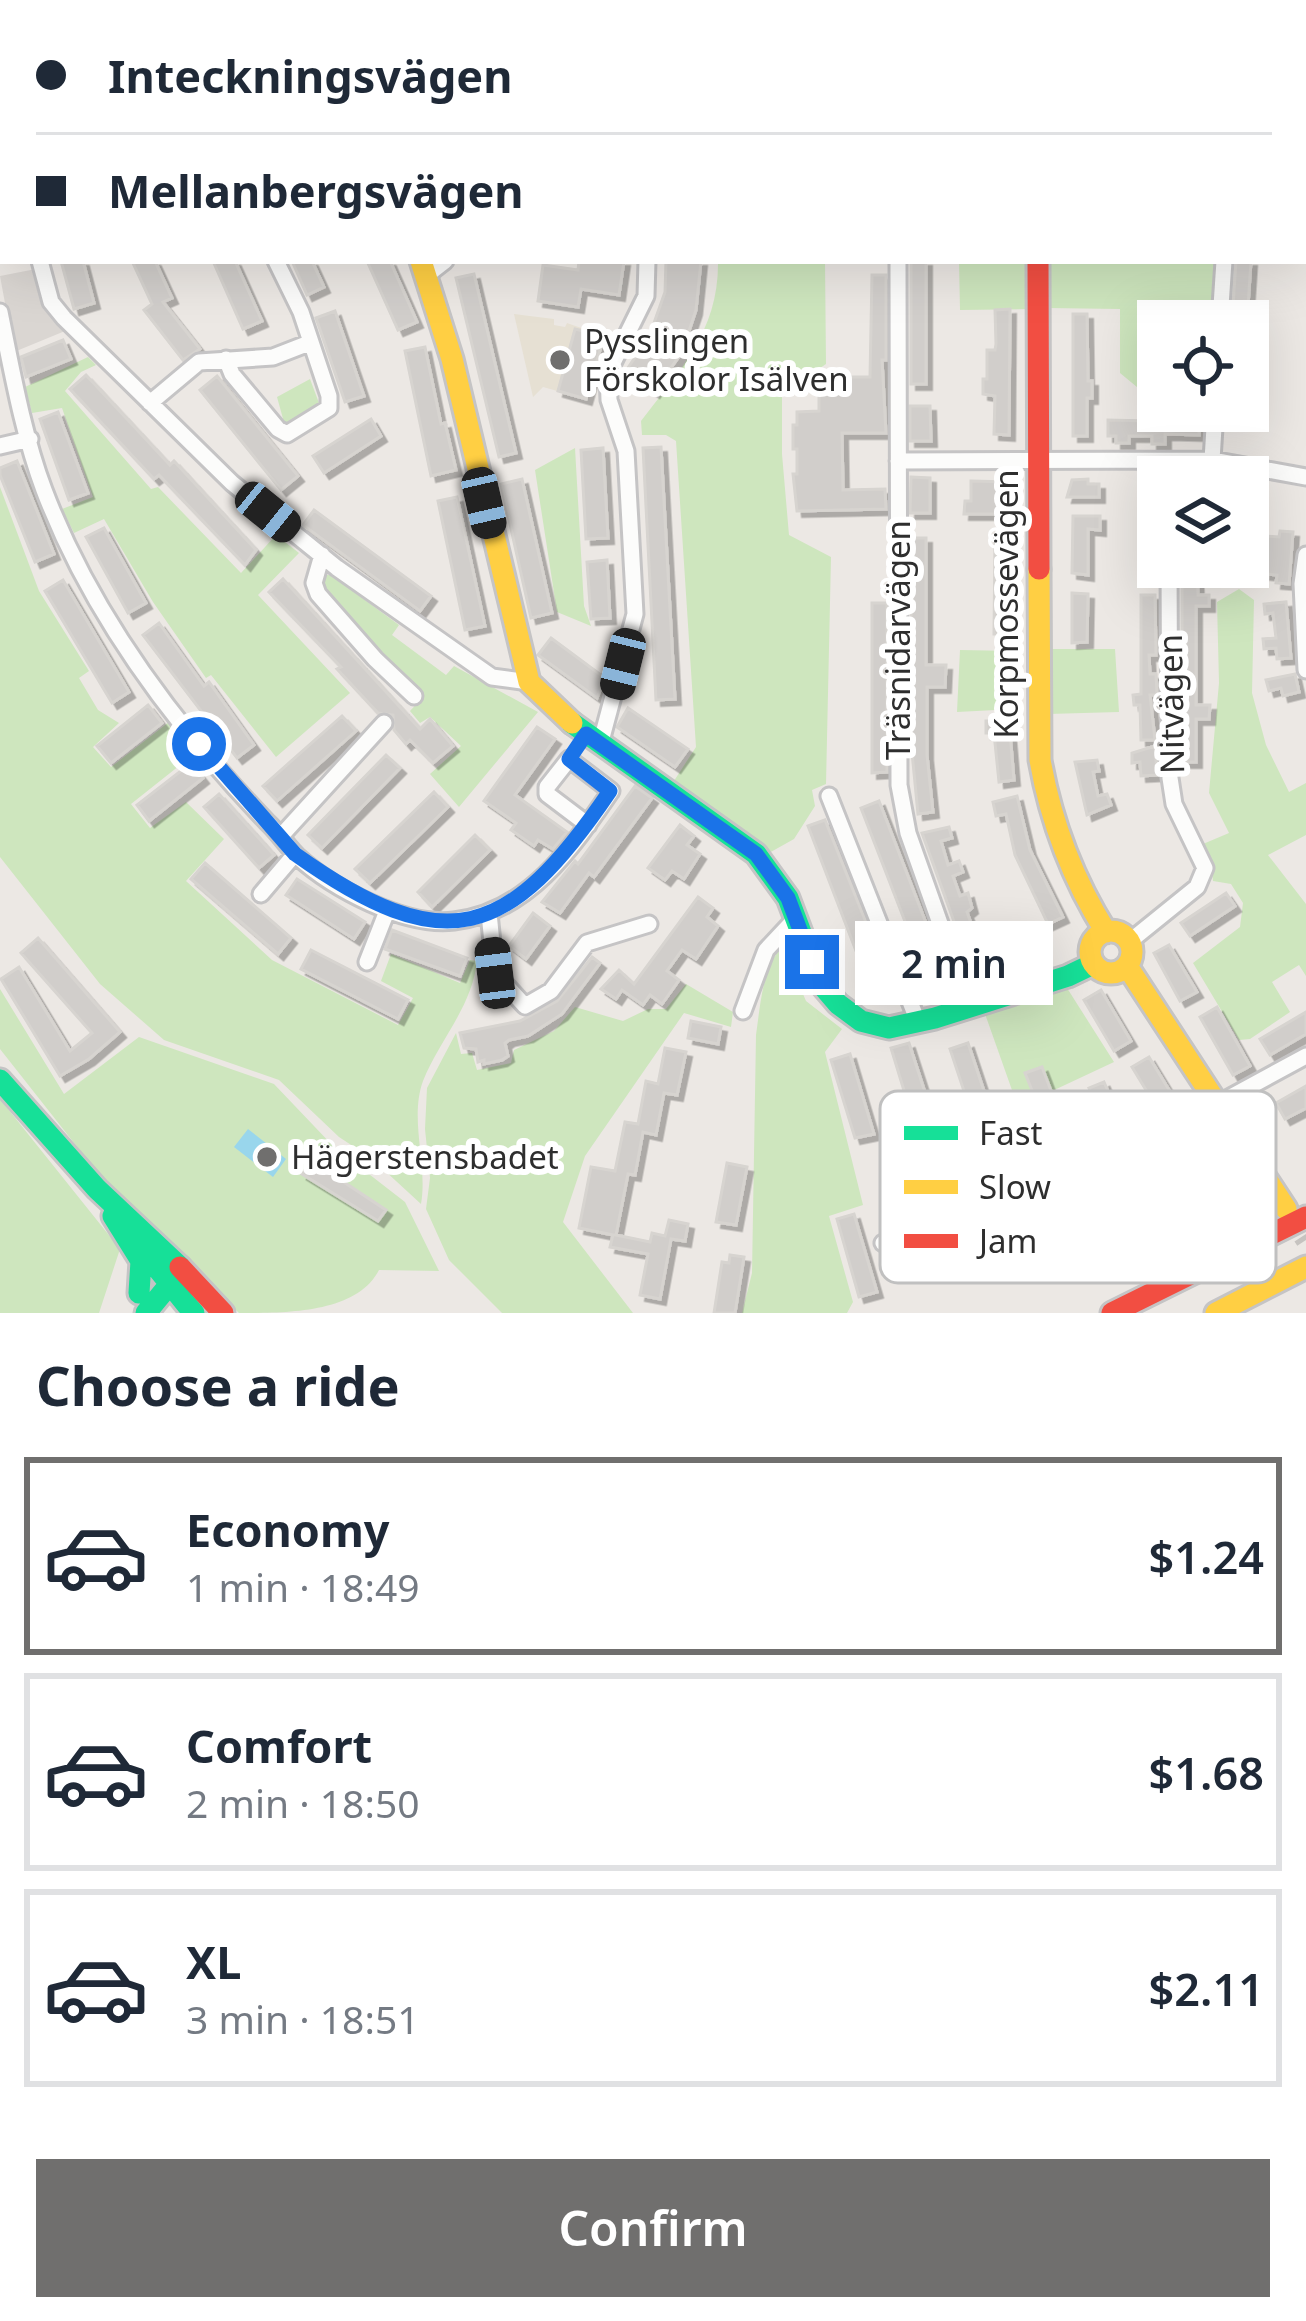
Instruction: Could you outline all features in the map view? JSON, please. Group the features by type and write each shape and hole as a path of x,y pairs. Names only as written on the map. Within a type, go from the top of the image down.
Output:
{"main road":[{"name":"Korpmossevägen","path":"1038,264 1040,760 1061,846 1106,932"},
{"path":"431,266 514,634 529,682 556,712 747,845 777,880 820,983 838,1004 871,1024 889,1028 918,1022 1093,964"},
{"path":"1106,932 1124,934 1129,942 1132,953 1126,966 1110,974 1093,964 1089,948 1093,939 1106,932"},
{"path":"1126,966 1207,1091"},
{"path":"0,1080 178,1288"},
{"path":"1276,1186 1296,1213"},
{"path":"98,1190 143,1262 146,1304"},
{"path":"128,1235 178,1288 223,1313"},
{"path":"1276,1282 1306,1267"},
{"path":"1112,1313 1167,1283"},
{"path":"1216,1313 1275,1283"},
{"path":"146,1304 164,1301 178,1288"},
{"path":"126,1313 178,1288"}],"street":[{"path":"41,264 52,302 64,318 232,483 322,555 492,677 529,682"},
{"path":"226,358 232,374 286,434 329,408 301,312 277,264"},
{"path":"588,825 547,794 547,787 569,759 593,740 635,614 626,451 609,400 608,373 646,296 647,264"},
{"name":"Träsnidarvägen","path":"898,264 899,785 908,833 970,1007"},
{"path":"1221,300 1224,264"},
{"path":"0,312 43,487 74,558 127,648 228,781 295,854 387,911 452,922 489,913 541,879 588,825 610,791 569,759"},
{"path":"150,403 199,362 273,357 309,343"},
{"path":"0,446 30,439"},
{"path":"898,461 1038,459 1137,467"},
{"path":"1269,471 1306,478"},
{"path":"322,555 314,583 318,594 414,696"},
{"path":"1306,555 1302,584 1306,670"},
{"name":"Nitvägen","path":"1129,942 1197,887 1205,868 1174,804 1170,778 1169,588"},
{"path":"281,836 384,723"},
{"path":"829,796 918,1022"},
{"path":"261,894 295,854"},
{"path":"367,962 387,911"},
{"path":"489,913 495,973 525,1006 551,991 587,943 649,924"},
{"path":"743,1011 766,950 794,920"},
{"path":"1244,1091 1306,1056"}],"shaded area":[{"path":"36,269 47,308 65,331 14,352 0,276"},
{"name":"Pysslingen Förskolor Isälven","path":"514,314 554,319 554,325 565,327 567,323 604,336 586,399 543,387 533,397"}],"green space":[{"path":"718,264 825,264 826,364 782,394 782,454 789,535 831,557 826,784 812,790 815,806 794,839 769,853 672,784 696,747 676,441 666,435 642,435 641,421 694,348 717,286"},
{"path":"959,264 1028,264 1029,309 960,310"},
{"path":"1047,264 1215,264 1212,300 1137,300 1137,387 1120,373 1120,309 1047,308"},
{"path":"88,357 96,365 81,372 65,391 151,489 158,487 241,573 276,535 299,553 258,595 350,693 276,757 211,675 206,678 104,519 74,533 62,509 93,497 62,408 32,413 25,387"},
{"path":"310,379 319,403 285,426 277,397"},
{"path":"575,448 584,606 591,626 557,612 535,470"},
{"path":"0,487 39,591 89,671 79,678 98,710 119,723 93,747 111,767 169,722 194,754 131,804 150,828 186,802 224,839 186,881 272,960 398,1025 413,998 381,981 391,954 460,983 470,960 477,961 469,993 419,1096 421,1204 279,1080 164,1040 100,984 0,857"},
{"path":"320,575 331,575 399,625 392,635 446,675 454,666 538,712 459,807 430,774 461,746 430,717 420,723 410,711 424,696 320,594"},
{"path":"1239,589 1254,600 1252,693 1266,745 1289,792 1306,783 1306,835 1268,855 1306,904 1306,976 1299,965 1272,982 1290,1012 1250,1039 1239,1040 1193,963 1240,927 1243,903 1231,884 1213,881 1210,856 1203,844 1229,833 1209,793 1219,683 1217,602"},
{"path":"1049,649 1115,649 1119,712 1048,714"},
{"path":"960,650 1014,651 1015,709 957,712"},
{"path":"780,949 806,1001 842,1029 825,1052 863,1205 829,1216 853,1302 847,1313 742,1313 752,1273 756,1035 766,978"},
{"path":"686,984 733,1012 731,1027 684,1013 585,1156 563,1222 633,1313 502,1313 449,1260 426,1209 430,1178 427,1088 456,1033 461,1054 472,1053 477,1070 511,1063 514,1050 554,1031 575,1007 623,1021 648,1009 666,1009"},
{"path":"1067,988 1114,1062 1052,1091 1012,1091 984,1011"},
{"path":"0,989 64,1094 139,1037 274,1084 334,1147 405,1202 439,1271 379,1270 369,1284 338,1303 299,1311 239,1313 97,1172 0,1049"},
{"path":"0,1099 120,1249 99,1313 0,1313"}],"water":[{"path":"248,1129 286,1159 273,1177 234,1147"}],"building":[{"path":"62,264 84,264 94,303 74,309"},
{"path":"133,264 156,264 172,298 163,302 200,349 183,360 144,310 152,304"},
{"path":"214,264 236,264 262,321 243,329"},
{"path":"293,264 313,264 324,287 307,295"},
{"path":"368,264 391,264 417,322 398,330"},
{"path":"579,264 624,264 619,295 581,289 578,307 538,301 543,265 578,270"},
{"path":"666,264 701,264 696,310 682,352 654,392 625,372 649,337 665,292"},
{"path":"911,264 926,264 926,384 911,384"},
{"path":"1236,264 1251,264 1248,300 1233,300"},
{"path":"474,274 516,453 499,457 456,278"},
{"path":"872,275 886,275 886,360 882,360 886,433 842,433 843,490 885,489 886,509 797,511 793,425 797,425 797,412 819,411 819,377 870,377"},
{"path":"1010,309 1009,435 994,434 995,396 983,394 983,379 987,379 987,350 995,350 995,310"},
{"path":"335,311 364,396 345,402 316,318"},
{"path":"1073,314 1087,314 1092,398 1087,398 1087,436 1073,436"},
{"path":"575,329 604,336 586,399 558,391"},
{"path":"63,340 71,359 26,377 21,357"},
{"path":"425,347 456,470 431,476 405,351"},
{"path":"86,375 256,550 245,565 159,475 154,479 70,389"},
{"path":"217,376 298,476 281,490 200,390"},
{"path":"910,406 930,406 931,441 910,441"},
{"path":"58,412 88,493 69,500 40,419"},
{"path":"371,419 381,436 324,473 313,456"},
{"path":"1108,420 1137,421 1137,432 1199,435 1165,434 1165,444 1152,444 1152,436 1129,436 1129,443 1116,443 1116,436 1108,436"},
{"path":"661,447 675,699 656,700 643,448"},
{"path":"603,448 608,538 586,539 581,450"},
{"path":"17,461 54,554 35,562 0,475 0,468"},
{"path":"911,477 930,478 930,513 910,513"},
{"path":"522,479 552,613 531,618 501,484"},
{"path":"1088,479 1088,484 1099,484 1099,497 1067,497 1072,480"},
{"path":"971,481 1010,482 1010,514 964,514 965,501 971,501"},
{"path":"457,497 485,626 465,630 438,501"},
{"path":"314,510 431,596 420,611 303,525"},
{"path":"1073,516 1100,516 1100,530 1088,529 1088,575 1072,573"},
{"path":"104,528 146,603 128,613 86,537"},
{"path":"1280,531 1293,532 1289,584 1276,583 1277,575 1269,574 1269,536 1279,537"},
{"path":"1010,537 1010,634 994,634 995,538"},
{"path":"911,538 926,538 926,665 946,665 945,687 927,687 933,812 918,814 911,742"},
{"path":"607,560 610,618 591,619 587,562"},
{"path":"283,579 420,729 430,719 453,746 433,763 410,740 406,744 394,730 393,715 378,713 269,592"},
{"path":"63,580 129,692 112,703 45,591"},
{"path":"1182,588 1198,588 1198,595 1209,595 1209,606 1196,606 1196,705 1210,705 1209,719 1196,719 1196,762 1182,762"},
{"path":"1072,593 1088,594 1087,642 1072,643"},
{"path":"1141,595 1155,595 1156,655 1149,655 1150,674 1156,674 1157,695 1150,695 1155,740 1141,740 1140,705 1134,705 1133,695 1141,694"},
{"path":"1286,602 1291,658 1277,659 1276,648 1264,649 1263,639 1276,638 1273,613 1265,614 1264,604"},
{"path":"872,603 887,603 887,772 872,773"},
{"path":"159,623 254,745 237,758 143,635"},
{"path":"551,638 605,678 597,698 538,655"},
{"path":"1295,674 1299,692 1283,696 1281,688 1269,691 1266,680"},
{"path":"148,705 162,723 111,763 97,746"},
{"path":"628,708 688,749 675,767 617,727"},
{"path":"342,716 356,731 277,801 263,786"},
{"path":"986,721 1009,721 1014,780 999,782 994,733 986,733"},
{"path":"537,727 555,739 515,795 567,832 553,849 538,840 534,846 511,830 516,823 484,801"},
{"path":"1155,746 1157,775 1141,776 1140,762 1132,763 1132,753"},
{"path":"386,755 400,768 322,848 308,835"},
{"path":"1097,760 1099,771 1093,772 1098,796 1107,794 1111,805 1087,815 1075,762"},
{"path":"191,763 203,778 149,821 137,805"},
{"path":"635,786 652,798 594,877 589,873 560,913 542,902 575,861 578,864"},
{"path":"434,792 448,807 370,883 355,869"},
{"path":"219,794 274,855 259,868 204,807"},
{"path":"1017,796 1030,850 1063,917 1048,924 1015,855 1006,814 996,816 993,802"},
{"path":"879,801 941,962 929,972 923,968 861,808"},
{"path":"825,820 887,975 868,982 808,826"},
{"path":"680,825 694,836 687,845 700,854 684,879 672,871 665,880 648,868"},
{"path":"949,827 952,838 941,841 948,865 959,861 963,872 953,876 960,896 968,893 972,908 967,912 979,946 965,952 922,833"},
{"path":"475,835 490,850 432,907 418,892"},
{"path":"205,863 291,938 278,954 191,879"},
{"path":"297,879 365,922 354,939 286,895"},
{"path":"1226,893 1235,906 1190,936 1181,923"},
{"path":"698,897 713,908 707,917 718,926 696,959 682,950 667,971 679,980 662,1004 650,995 643,1005 622,990 616,999 601,989 619,970 634,984"},
{"path":"533,913 550,926 526,959 509,946"},
{"path":"392,930 467,958 460,976 385,949"},
{"path":"38,938 120,1032 60,1076 1,979 19,967 70,1051 92,1033 21,953"},
{"path":"1169,945 1197,992 1180,1001 1154,953"},
{"path":"311,950 408,1000 398,1019 301,969"},
{"path":"592,957 600,963 562,1014 528,1036 505,1043 508,1056 484,1064 484,1060 478,1062 476,1049 464,1048 460,1033 520,1021 557,1001"},
{"path":"1101,990 1131,1041 1114,1051 1084,1000"},
{"path":"1217,1007 1250,1066 1233,1075 1200,1017"},
{"path":"1306,1012 1306,1034 1270,1055 1260,1039"},
{"path":"691,1021 721,1027 718,1044 688,1038"},
{"path":"909,1043 925,1091 904,1091 891,1048"},
{"path":"968,1043 984,1091 964,1091 950,1049"},
{"path":"665,1048 686,1052 677,1095 664,1093 656,1135 643,1132 635,1175 628,1174 616,1235 650,1242 652,1233 665,1236 669,1220 688,1224 685,1241 671,1239 660,1299 640,1295 648,1254 610,1247 613,1235 579,1228 591,1167 615,1171 625,1122 638,1124 646,1081 658,1084"},
{"path":"850,1054 874,1134 855,1138 831,1060"},
{"path":"1149,1057 1170,1091 1147,1091 1132,1067"},
{"path":"1042,1067 1051,1091 1032,1091 1025,1073"},
{"path":"1104,1082 1108,1091 1090,1091"},
{"path":"1306,1086 1306,1108 1285,1119 1276,1103"},
{"path":"312,1161 386,1210 378,1221 302,1174"},
{"path":"727,1163 747,1167 736,1225 716,1222"},
{"path":"854,1214 877,1292 859,1297 837,1219"},
{"path":"730,1255 744,1257 735,1313 714,1313 722,1262 729,1263"}],"tunnel":[{"path":"1286,1210 1306,1240"}],"traffic: fast":[{"path":"572,723 756,854 788,898 820,983 861,1021 889,1028 935,1018 1093,964"},
{"path":"0,1080 97,1189 180,1267"},
{"path":"113,1216 141,1261 139,1293"},
{"path":"141,1248 186,1304"},
{"path":"146,1313 178,1274"},
{"path":"186,1304 194,1313"}],"traffic: slow":[{"path":"422,264 452,359 529,682 572,723"},
{"path":"1039,569 1040,760 1064,849 1106,932"},
{"path":"1111,931 1126,937 1132,952 1126,967 1111,973 1096,967 1090,952 1096,937 1111,931"},
{"path":"1127,966 1209,1091"},
{"path":"1276,1194 1286,1209"},
{"path":"1276,1282 1306,1267"},
{"path":"1216,1313 1275,1283"}],"traffic: jam":[{"path":"1038,264 1039,569"},
{"path":"1276,1232 1306,1217"},
{"path":"180,1267 223,1313"},
{"path":"1112,1313 1173,1283"}],"place":[{"name":"Pysslingen Förskolor Isälven","path":"560,360"},
{"name":"Hägerstensbadet","path":"267,1157"}],"route":[{"path":"199,744 295,854 387,911 452,922 489,913 519,897 561,860 588,825 610,791 569,759 586,734 756,854 788,898 812,962"}]}
